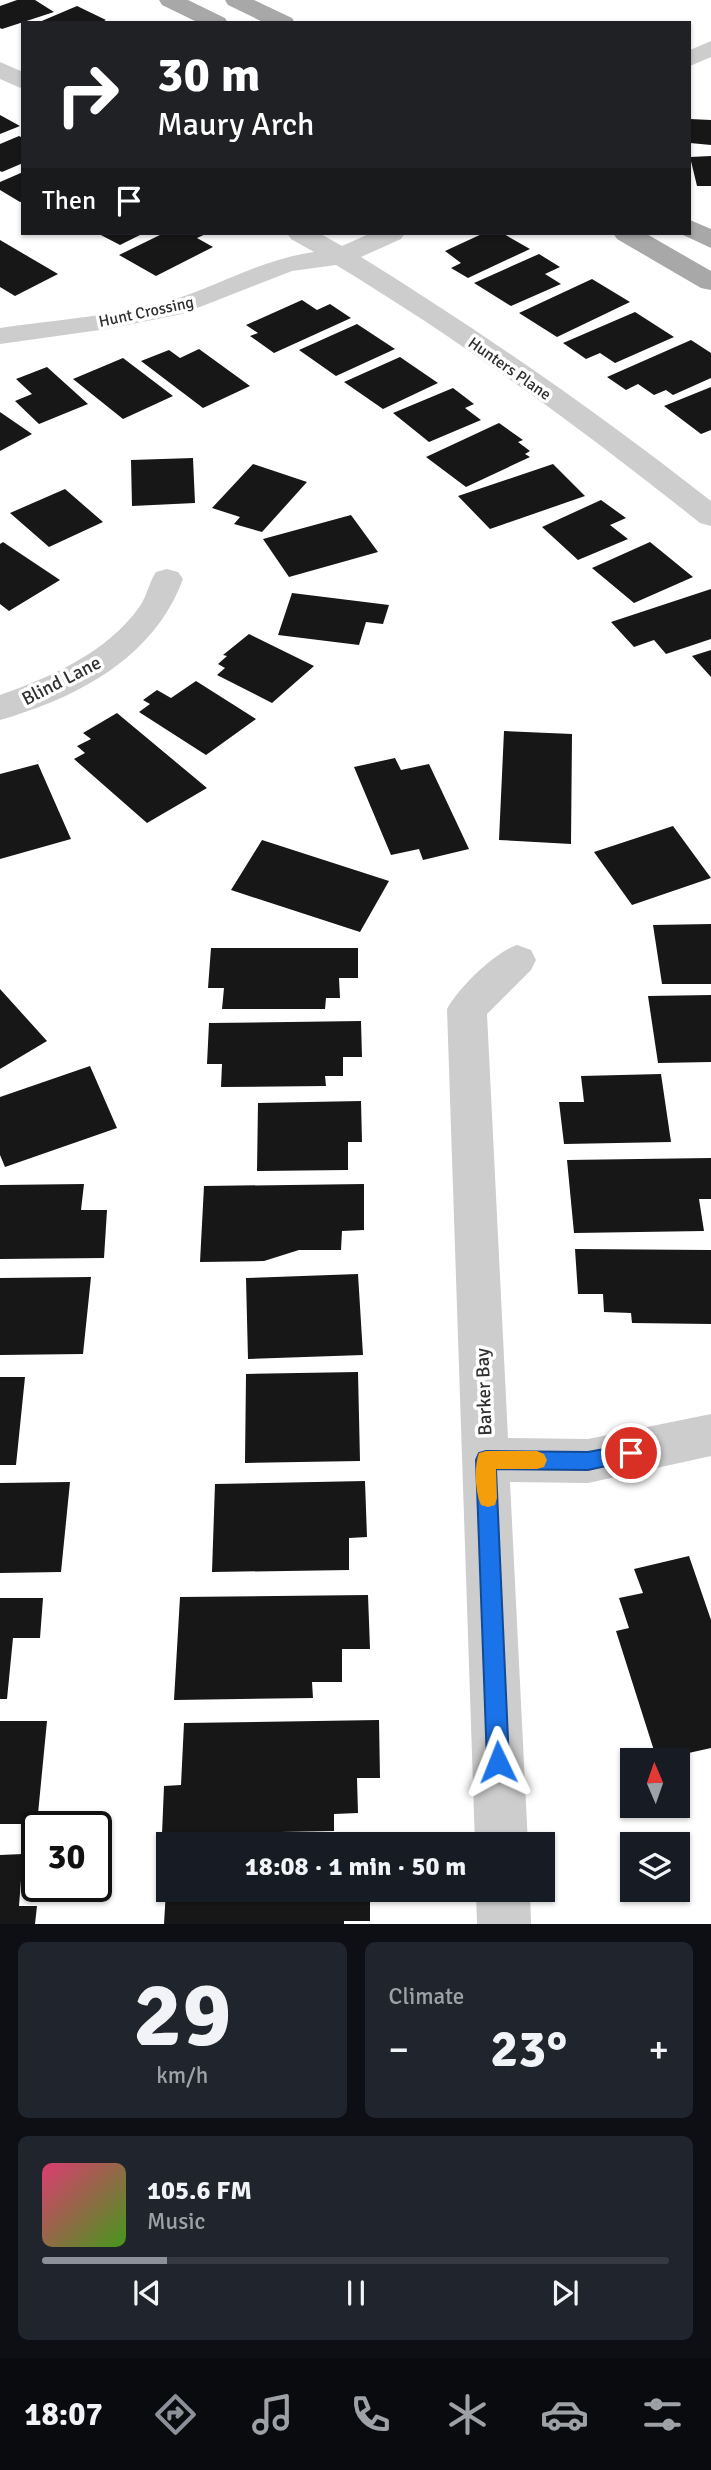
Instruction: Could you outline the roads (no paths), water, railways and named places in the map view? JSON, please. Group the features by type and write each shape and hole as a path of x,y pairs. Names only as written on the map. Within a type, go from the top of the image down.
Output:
{"main road":[{"path":"170,0 213,21"},
{"path":"236,0 280,21"},
{"path":"691,229 711,240"},
{"path":"629,235 711,282"}],"street":[{"path":"691,58 711,48"},
{"path":"286,264 306,235"},
{"name":"Hunters Plane","path":"309,235 483,348 647,464 711,516"},
{"name":"Hunt Crossing","path":"0,336 128,318 182,306 286,264 341,256 388,235"},
{"name":"Blind Lane","path":"0,708 39,695 89,670 129,641 155,608 167,579"},
{"name":"Barker Bay","path":"501,1832 467,1009 517,960"},
{"path":"486,1460 588,1461 711,1435"},
{"path":"503,1902 504,1924"}]}
